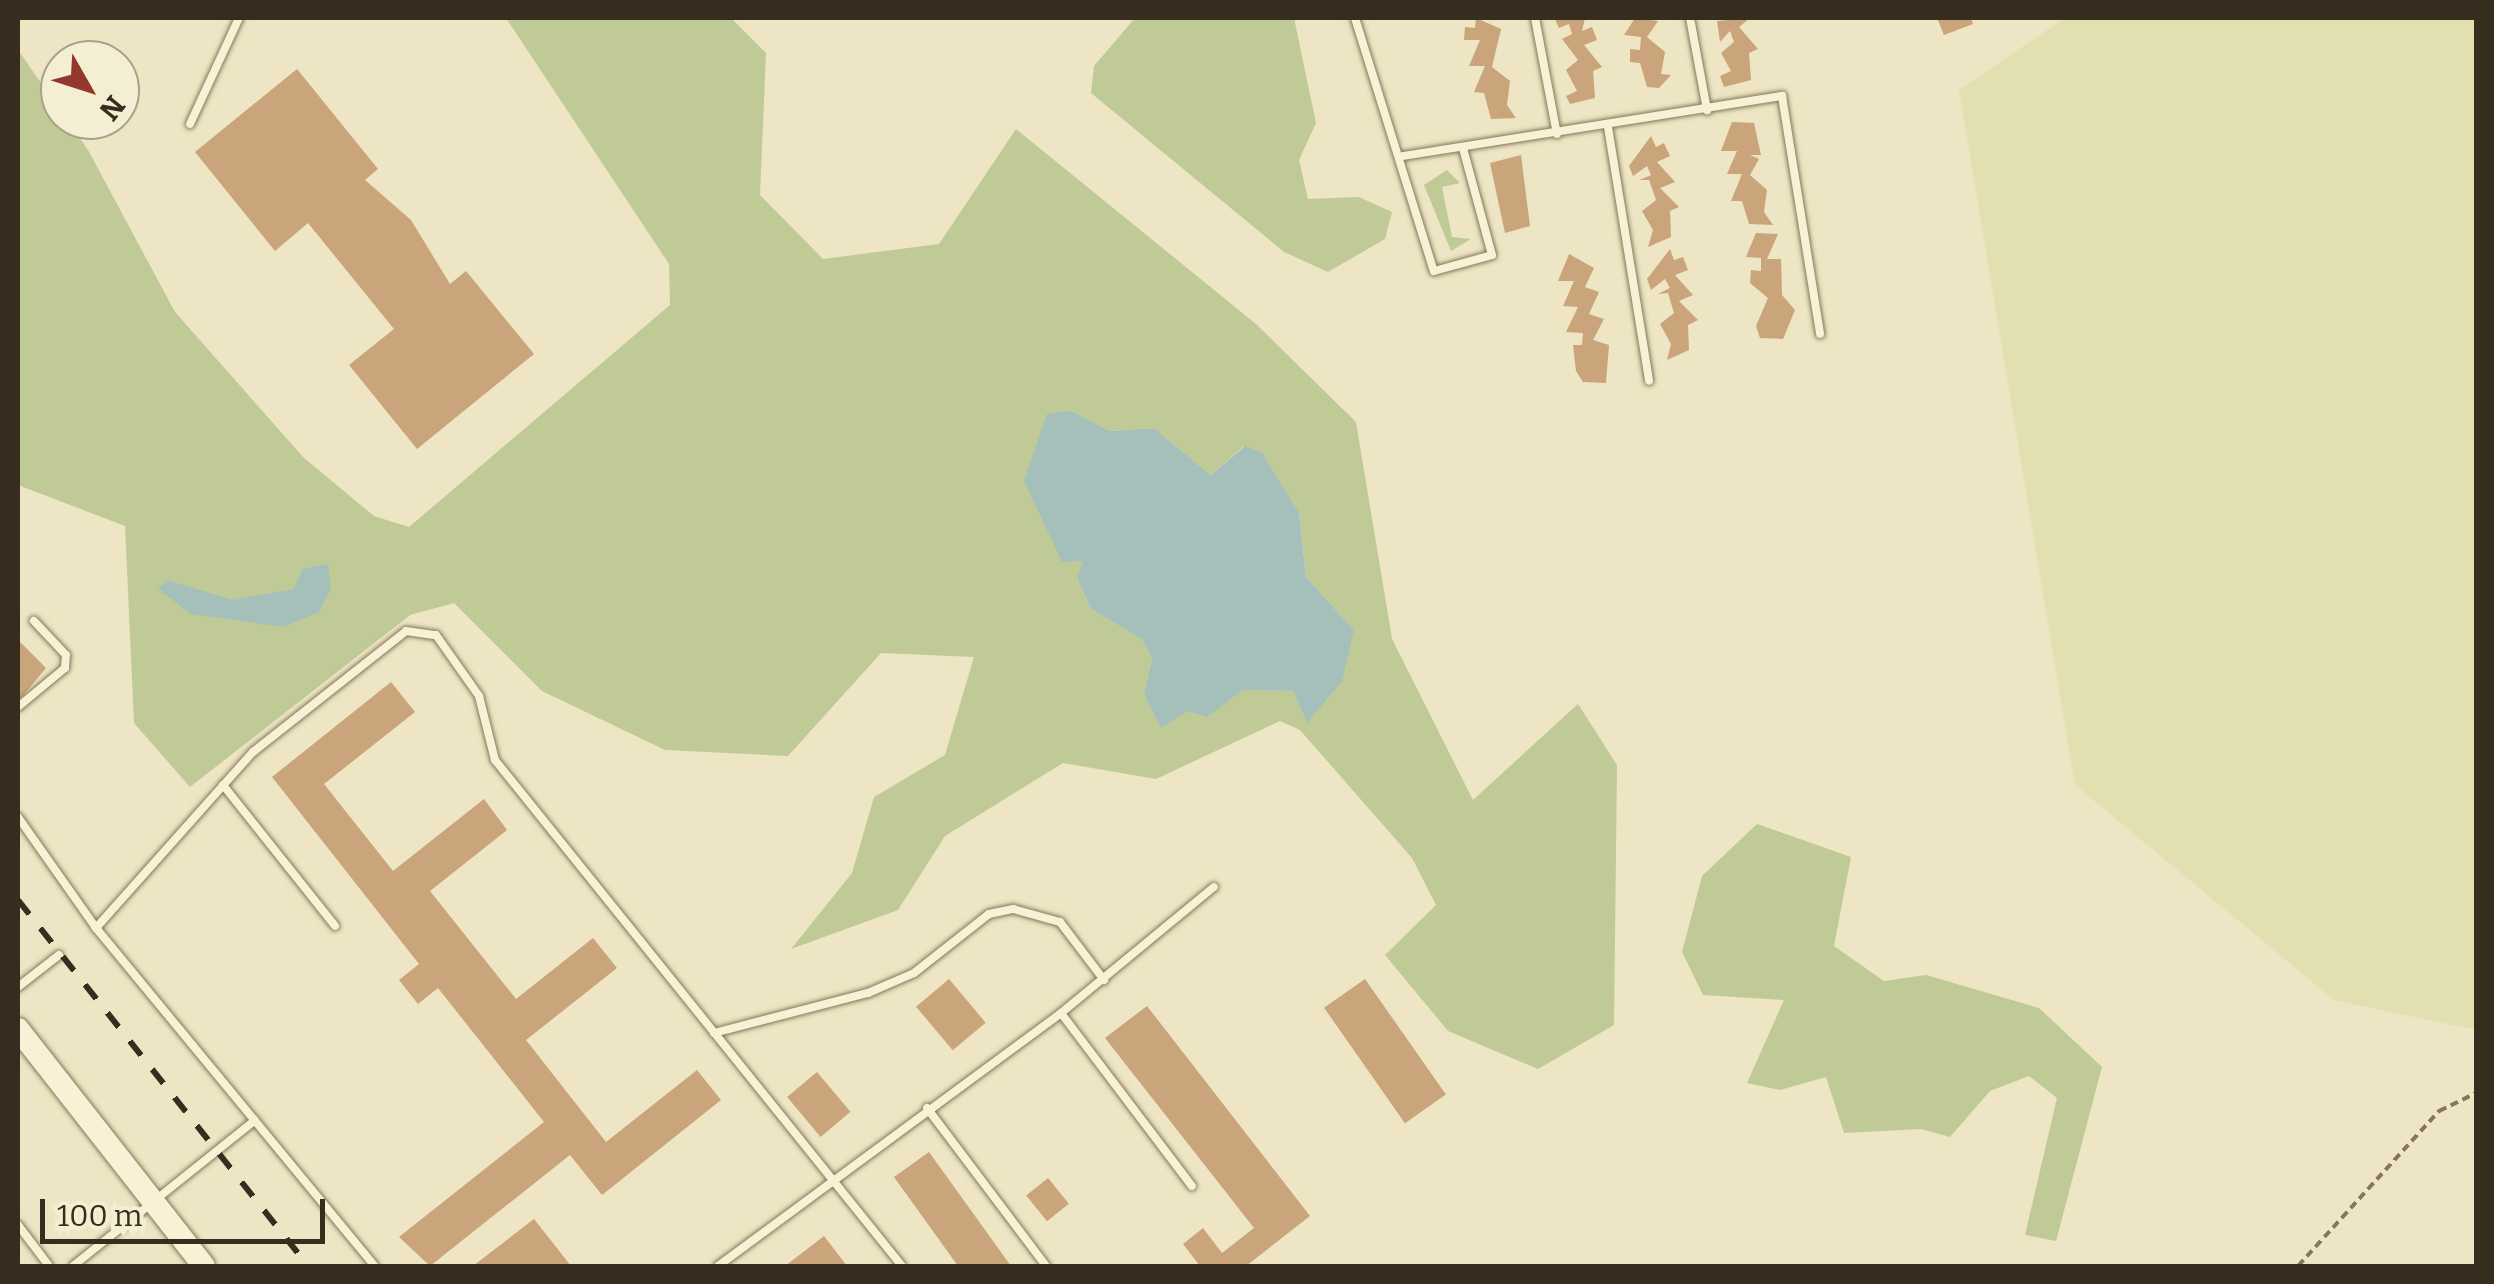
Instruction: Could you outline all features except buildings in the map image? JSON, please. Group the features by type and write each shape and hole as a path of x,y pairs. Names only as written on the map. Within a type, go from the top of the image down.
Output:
{"main road":[{"path":"18,1029 204,1266"}],"lane":[{"path":"190,124 239,18"},
{"path":"1356,18 1403,156 1434,271 1492,255 1463,148"},
{"path":"1536,18 1557,134"},
{"path":"1690,18 1707,110"},
{"path":"1403,156 1608,127 1782,96 1820,334"},
{"path":"1608,127 1648,381"},
{"path":"18,707 65,668 66,655 34,621"},
{"path":"96,928 224,785 406,631 436,634 479,696 495,760 902,1266"},
{"path":"224,785 335,926"},
{"path":"18,818 96,928 375,1266"},
{"path":"718,1266 829,1177 1061,1014 1214,886"},
{"path":"714,1033 868,994 914,974 989,914 1013,908 1060,922 1104,980"},
{"path":"18,987 59,955"},
{"path":"1061,1014 1192,1186"},
{"path":"927,1108 1046,1266"},
{"path":"73,1266 254,1120"},
{"path":"18,1225 50,1266"}],"path":[{"path":"2298,1266 2439,1111 2476,1094"}],"shaded area":[{"path":"2065,18 2476,18 2476,1030 2334,1000 2075,785 1959,90"}],"green space":[{"path":"506,18 731,18 766,53 760,195 823,259 939,244 1016,129 1256,324 1356,422 1392,639 1473,800 1578,704 1617,765 1614,1025 1538,1069 1448,1031 1385,955 1436,905 1412,858 1300,730 1280,721 1156,779 1063,763 945,836 898,910 791,949 852,873 874,797 945,755 974,657 881,653 788,756 665,750 542,691 454,603 410,615 190,787 134,723 125,526 18,485 18,50 40,81 40,140 81,140 175,312 303,457 374,516 409,527 670,305 669,264","holes":["1072,411 1110,431 1154,428 1211,475 1244,446 1299,513 1306,577 1354,630 1307,722 1293,691 1243,690 1207,716 1144,694 1152,658 1142,638 1091,609 1077,578 1084,561"]},
{"path":"1135,18 1294,18 1316,123 1299,160 1308,199 1359,197 1392,212 1385,239 1328,272 1284,252 1091,93 1094,66"},
{"path":"1447,170 1460,183 1442,187 1452,237 1471,239 1451,251 1424,185"},
{"path":"1757,824 1851,857 1834,946 1884,981 1926,975 2039,1008 2102,1067 2056,1241 2025,1235 2057,1098 2029,1076 1990,1091 1950,1137 1921,1129 1844,1133 1826,1077 1780,1090 1747,1083 1784,1000 1703,995 1682,952 1702,876"}],"water":[{"path":"1072,411 1110,431 1154,428 1211,475 1245,446 1262,453 1299,513 1306,577 1354,630 1342,681 1307,723 1293,691 1243,690 1207,717 1188,711 1161,728 1144,694 1152,658 1142,639 1091,609 1077,578 1083,561 1062,562 1024,481 1047,414"},
{"path":"328,564 331,588 319,612 284,627 191,614 158,589 167,580 233,600 294,589 302,569"}],"railway":[{"path":"18,900 308,1266"}]}
